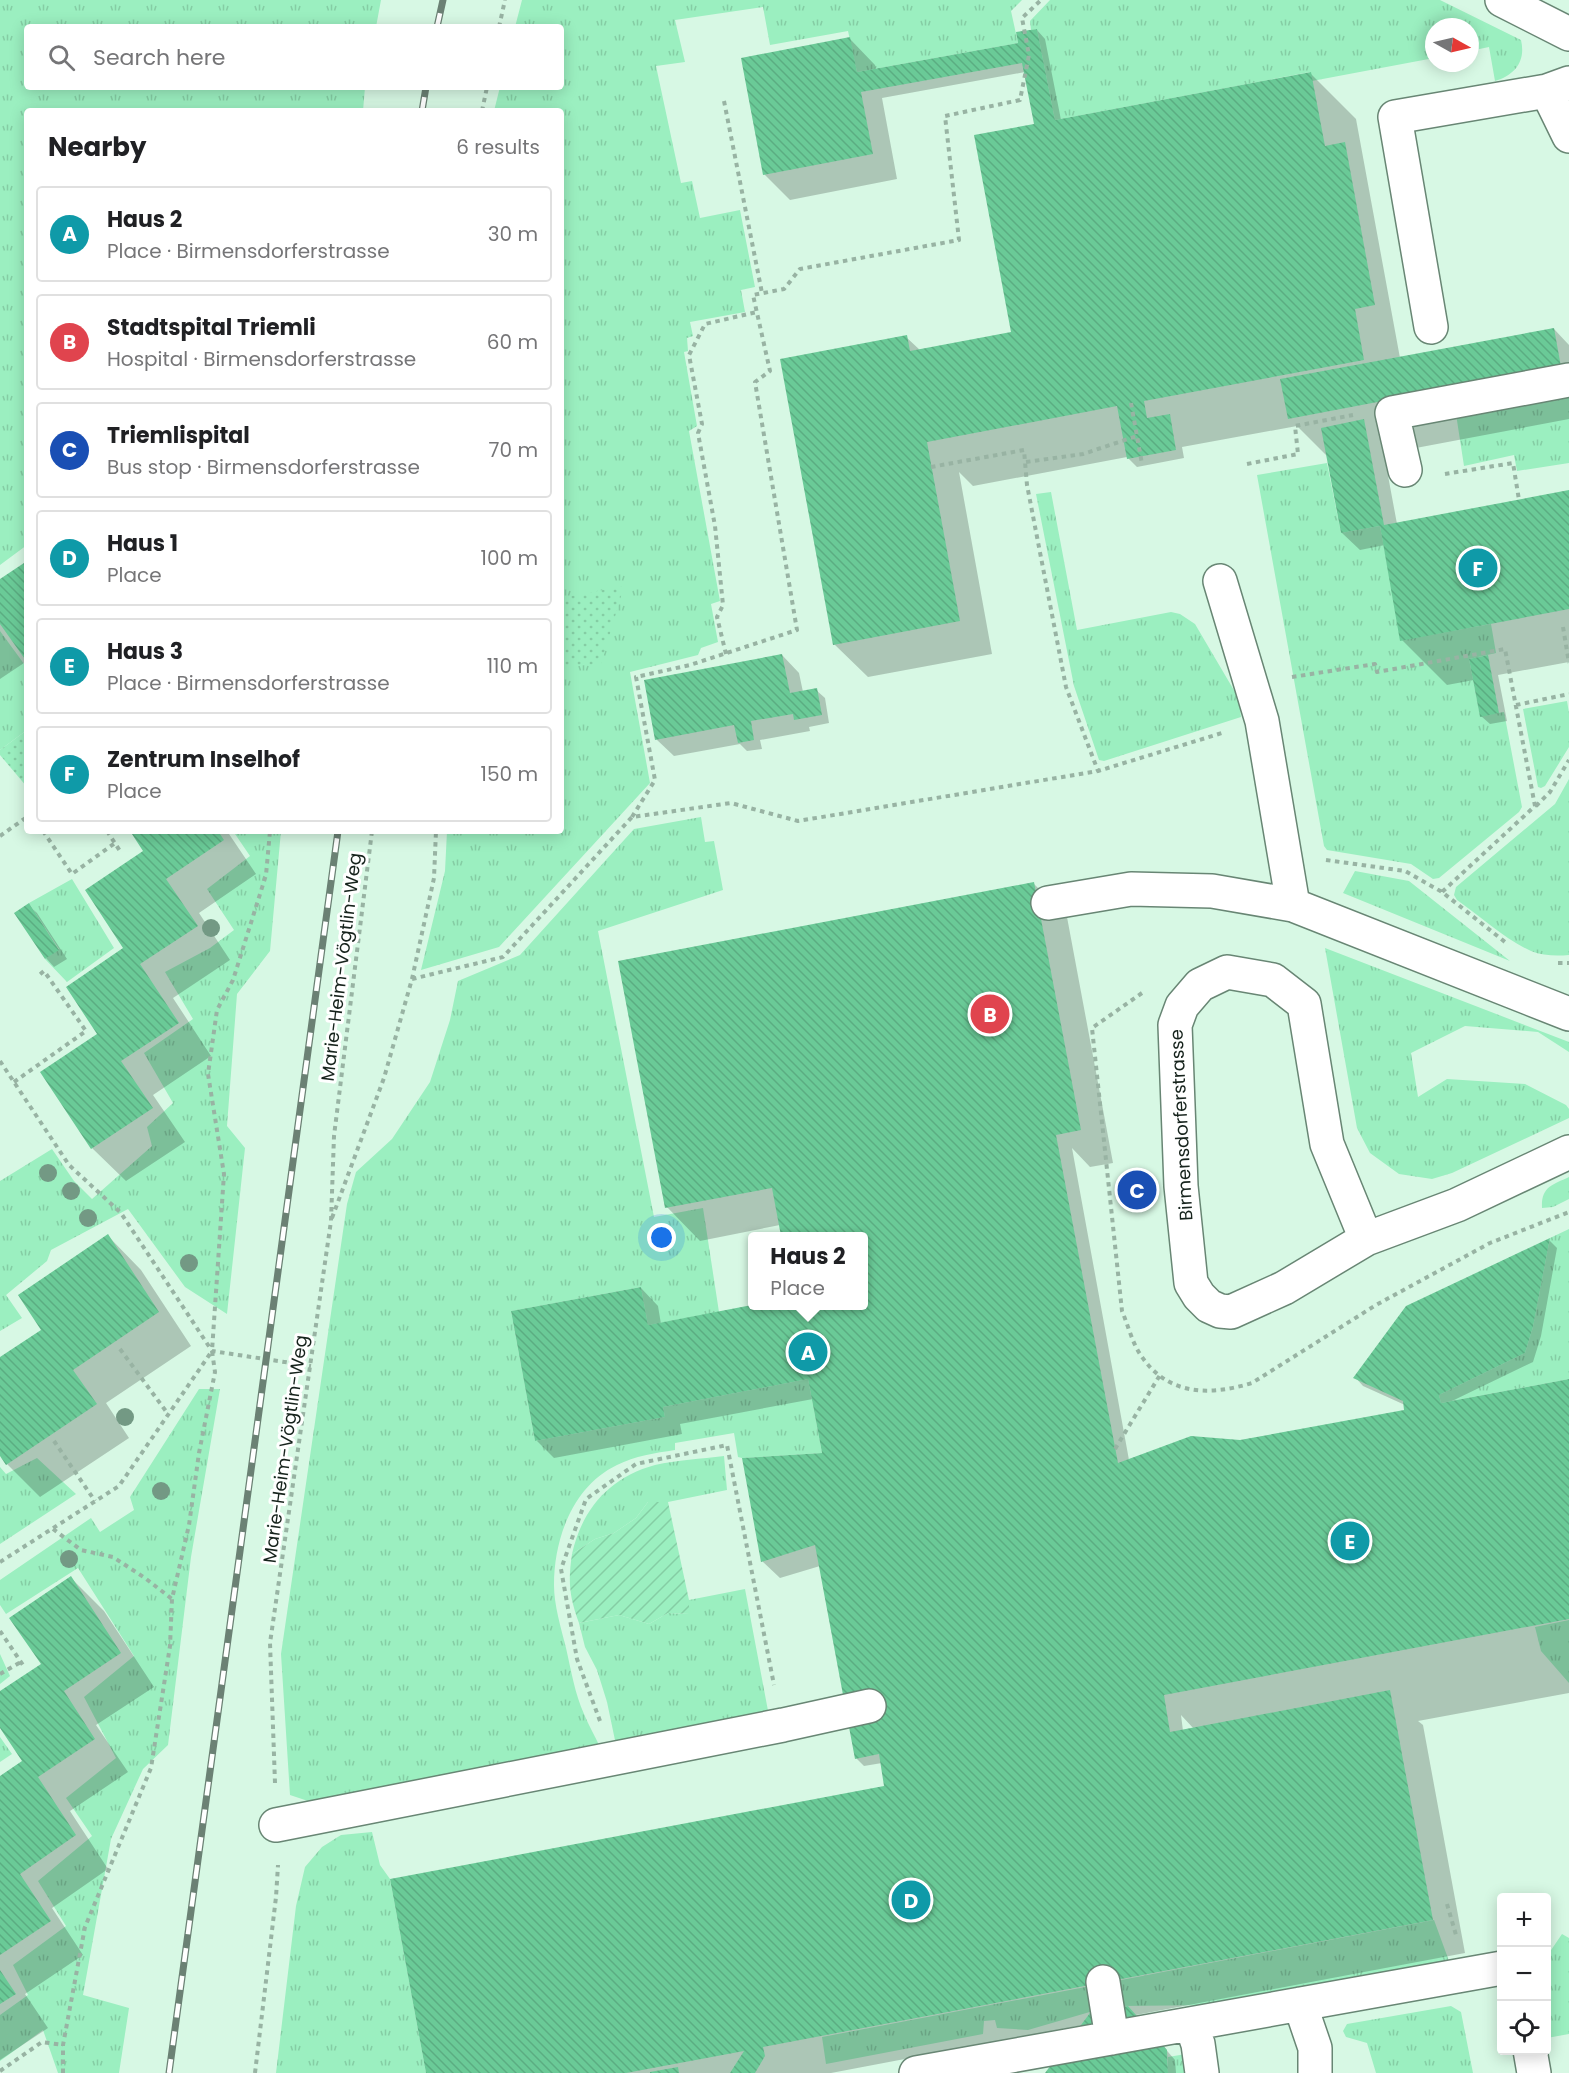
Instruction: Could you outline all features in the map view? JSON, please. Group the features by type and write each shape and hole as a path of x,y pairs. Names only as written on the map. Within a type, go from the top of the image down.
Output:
{"street":[{"path":"1502,0 1569,34"},
{"path":"1431,327 1395,117 1558,87 1569,136"},
{"path":"1405,470 1392,413 1569,380"},
{"path":"1220,581 1262,721 1293,905"},
{"path":"1048,903 1131,889 1212,891 1293,905 1569,1014"},
{"name":"Birmensdorferstrasse","path":"1366,1239 1327,1144 1304,1004 1273,980 1227,972 1200,985 1182,1006 1175,1024 1181,1186 1191,1283 1209,1306 1220,1311 1232,1312 1284,1288 1366,1239 1457,1205 1569,1152"},
{"path":"276,1825 869,1706"},
{"path":"916,2073 1497,1969"},
{"path":"1103,1982 1112,2038"},
{"path":"1300,2004 1315,2048 1315,2073"},
{"path":"1191,2024 1198,2044 1202,2073"},
{"path":"1531,2055 1534,2073"}],"path":[{"path":"500,24 505,0"},
{"path":"412,979 503,957 632,817 655,780 636,677 690,665 797,630 755,382 770,371 753,295 784,289 800,269 959,240 945,116 1020,100 1029,56 1022,18 1041,0"},
{"path":"483,108 486,90"},
{"path":"724,101 762,293"},
{"path":"726,654 717,617 723,605 715,526 698,432 702,423 689,355 705,324 757,312"},
{"path":"1131,404 1142,464"},
{"path":"1247,464 1298,454 1294,426 1342,417"},
{"path":"1026,462 1083,454 1137,436"},
{"path":"931,467 1024,450 1027,485 1066,687 1098,771"},
{"path":"1405,470 1423,466 1426,477 1513,463 1519,500"},
{"path":"1563,627 1569,663"},
{"path":"1286,678 1375,664 1377,672 1405,669 1505,650 1535,806"},
{"path":"1516,705 1569,694"},
{"path":"632,817 732,803 798,821 1098,771 1232,730"},
{"path":"1442,892 1550,792 1569,760"},
{"path":"0,836 24,819"},
{"path":"45,834 72,874 115,843"},
{"path":"109,834 120,851"},
{"path":"63,2073 63,2045 85,1927 151,1768 170,1646 172,1599 189,1525 199,1453 215,1371 212,1352 224,1174 208,1074 216,1010 233,980 266,875 270,834"},
{"name":"Marie-Heim-Vögtlin-Weg","path":"255,2073 276,1897 278,1860 270,1643 331,1221 334,1136 372,834"},
{"path":"331,1221 384,1078 412,979 434,878 436,834"},
{"path":"1317,858 1405,871 1442,892 1514,949"},
{"path":"1551,963 1569,963"},
{"path":"14,1082 86,1031 44,971 38,976"},
{"path":"1148,989 1092,1028 1122,1311 1139,1353 1153,1371 1160,1375 1188,1389 1205,1392 1229,1390 1252,1383 1376,1305 1490,1243 1569,1212"},
{"path":"0,1061 69,1165 121,1213 212,1352 311,1366"},
{"path":"120,1349 168,1414"},
{"path":"0,1562 119,1486 212,1352"},
{"path":"1115,1449 1160,1375"},
{"path":"54,1441 95,1501"},
{"path":"614,1758 577,1659 561,1569 586,1498 636,1464 727,1445 765,1646 783,1725"},
{"path":"53,1529 81,1550 113,1557 172,1599"},
{"path":"0,1631 25,1668"},
{"path":"0,1674 21,1662"},
{"path":"1447,1904 1456,1936"},
{"path":"0,2071 42,2042 63,2045"}],"green space":[{"path":"0,0 381,0 377,24 24,24 24,90 365,90 363,108 24,108 24,547 0,565"},
{"path":"522,0 1022,0 1011,11 1018,43 857,72 848,31 770,45 763,7 675,20 685,62 656,66 681,183 692,181 700,218 740,210 755,287 741,290 745,312 690,322 693,336 687,338 688,351 684,352 697,426 689,431 720,601 711,604 718,642 701,648 698,655 630,672 650,783 499,947 421,970 445,871 447,834 564,834 564,108 495,108 499,90 564,90 564,24 516,24"},
{"path":"1050,0 1440,0 1476,18 1425,18 1425,60 1312,81 1310,72 1055,120 1037,29 1031,30 1030,21"},
{"path":"1479,19 1521,40 1522,54 1517,66 1508,75 1495,81 1489,47 1479,49"},
{"path":"1569,394 1569,463 1517,471 1514,455 1464,466 1456,414"},
{"path":"1327,463 1341,533 1380,526 1401,640 1491,624 1496,653 1469,659 1480,716 1504,712 1522,807 1519,812 1439,878 1433,879 1411,864 1327,850 1324,846 1257,475"},
{"path":"1051,492 1077,630 1171,612 1180,614 1195,624 1235,692 1241,717 1104,761 1099,760 1074,686 1036,494"},
{"path":"624,586 601,664 564,667 564,597"},
{"path":"0,631 24,664 24,732 0,750"},
{"path":"1567,701 1569,747 1545,786 1541,788 1538,787 1523,709"},
{"path":"24,732 24,783 0,755 0,750"},
{"path":"1569,779 1569,955 1545,955 1512,941 1457,900 1454,895 1456,887 1555,804"},
{"path":"701,817 705,842 714,841 723,890 598,931 654,1217 703,1208 719,1312 648,1325 641,1287 511,1311 535,1441 665,1417 663,1407 808,1379 822,1453 742,1458 738,1457 734,1433 675,1443 675,1450 638,1457 617,1465 602,1474 578,1500 562,1532 555,1567 554,1593 578,1698 600,1747 320,1805 290,1795 281,1654 347,1204 356,1172 392,1139 430,1082 450,1020 458,981 520,955 634,829"},
{"path":"235,834 281,834 270,951 237,994 227,1126 245,1148 227,1314 185,1287 128,1209 51,1250 47,1261 6,1295 22,1318 0,1331 0,1181 52,1149 74,1181 92,1199 152,1146 147,1127 173,1103 144,1053 193,1019 165,972 210,948 234,930 207,889 250,856"},
{"path":"1355,871 1409,881 1510,961 1343,893"},
{"path":"72,879 114,948 67,982 45,959 59,949 29,903"},
{"path":"1325,948 1569,1042 1569,1052 1538,1032 1465,1026 1411,1053 1418,1097 1447,1079 1525,1084 1566,1105 1569,1109 1569,1118 1452,1173 1432,1179 1399,1174 1370,1153 1357,1128"},
{"path":"1569,1177 1569,1199 1553,1207 1542,1208 1543,1195 1546,1191"},
{"path":"1569,1229 1569,1379 1441,1403 1439,1395 1525,1353 1533,1327 1550,1238"},
{"path":"199,1389 220,1389 191,1557 168,1745 143,1769 111,1839 83,1995 129,2008 119,2073 58,2073 43,2030 0,2061 0,2015 28,1995 13,1965 66,1926 38,1881 92,1836 66,1798 116,1758 84,1697 134,1656 78,1568 6,1614 0,1605 0,1580 91,1518 100,1532 134,1510 130,1497"},
{"path":"724,1456 727,1490 668,1502 648,1502 636,1518 614,1533 595,1539 572,1554 583,1523 591,1509 600,1497 624,1478 655,1465"},
{"path":"37,1458 76,1494 0,1544 0,1467 6,1474"},
{"path":"648,1502 668,1502 689,1600 689,1614 668,1613 649,1624 619,1615 579,1623 570,1588 572,1554 595,1539 614,1533 636,1518"},
{"path":"745,1589 769,1716 616,1745 607,1702 597,1670 585,1647 579,1623 619,1615 649,1624 668,1613 689,1614 689,1600"},
{"path":"1569,1620 1569,1683 1541,1651 1535,1627"},
{"path":"0,1654 10,1676 0,1684"},
{"path":"0,1737 12,1754 0,1762"},
{"path":"372,1832 380,1865 390,1879 426,2073 276,2073 296,1906 305,1867 322,1847 341,1835"},
{"path":"1434,1920 1449,1961 1217,2005 1120,2006 1116,1981"},
{"path":"1562,1934 1569,1938 1569,2034 1551,2037 1551,2001 1551,1950"},
{"path":"1096,1985 1100,2009 1028,2030 997,2028 995,2020 984,2021 983,2034 826,2064 822,2037"},
{"path":"1451,2006 1461,2012 1473,2073 1376,2073 1367,2043 1346,2037 1343,2031 1347,2024"},
{"path":"1192,2053 1197,2073 1168,2073 1168,2057"}],"building":[{"path":"1037,29 1055,120 1311,72 1325,146 1345,142 1375,305 1355,309 1364,360 1144,401 1147,418 1170,414 1176,450 1127,459 1117,406 927,442 960,621 833,645 780,359 907,335 910,351 1011,332 974,135 1034,124 1022,63 861,92 873,154 763,175 741,58 850,37 857,72 1018,43 1016,32"},
{"path":"1554,328 1561,367 1288,419 1280,379"},
{"path":"1364,419 1384,525 1569,490 1569,609 1400,641 1380,526 1341,533 1321,428"},
{"path":"24,563 24,658 0,624 0,579"},
{"path":"782,654 790,693 817,688 822,715 794,720 793,714 751,721 754,740 738,743 734,725 655,740 644,680"},
{"path":"1488,655 1499,713 1480,717 1469,659"},
{"path":"132,834 220,834 224,840 166,879 198,926 140,964 179,1023 121,1061 153,1108 91,1149 40,1072 97,1034 66,987 123,948 85,890 143,851"},
{"path":"1034,882 1081,1130 1056,1135 1118,1463 1191,1436 1240,1440 1404,1410 1403,1401 1353,1378 1406,1306 1550,1238 1533,1327 1525,1353 1439,1395 1441,1403 1569,1379 1569,1619 1164,1695 1170,1732 1390,1690 1433,1920 763,2047 765,2056 755,2073 730,2073 744,2051 626,2073 426,2073 390,1879 884,1786 879,1754 855,1759 815,1545 761,1562 742,1458 822,1453 808,1379 663,1407 665,1417 535,1441 511,1311 641,1287 648,1325 748,1306 748,1310 868,1310 868,1232 780,1232 772,1188 665,1208 618,961"},
{"path":"29,903 59,950 45,959 14,913"},
{"path":"108,1234 159,1312 73,1370 97,1404 6,1465 0,1456 0,1357 41,1330 18,1295"},
{"path":"71,1576 121,1653 64,1691 95,1739 38,1777 76,1835 20,1874 51,1921 0,1955 0,1776 22,1761 0,1728 0,1691 41,1664 9,1618"},
{"path":"0,1970 16,1994 0,2004"},
{"path":"1128,2006 1167,2050 1168,2073 1045,2073 1090,2013"},
{"path":"678,2067 679,2073 650,2073 650,2072"}],"railway":[{"path":"438,24 443,0"},
{"path":"422,108 426,90"},
{"path":"169,2073 338,834"}],"place":[{"name":"Zentrum Inselhof","path":"1478,568"},
{"name":"Stadtspital Triemli","path":"990,1014"},
{"name":"Triemlispital","path":"1137,1190"},
{"name":"Haus 2","path":"808,1352"},
{"name":"Haus 3","path":"1350,1541"},
{"name":"Haus 1","path":"911,1900"}]}
